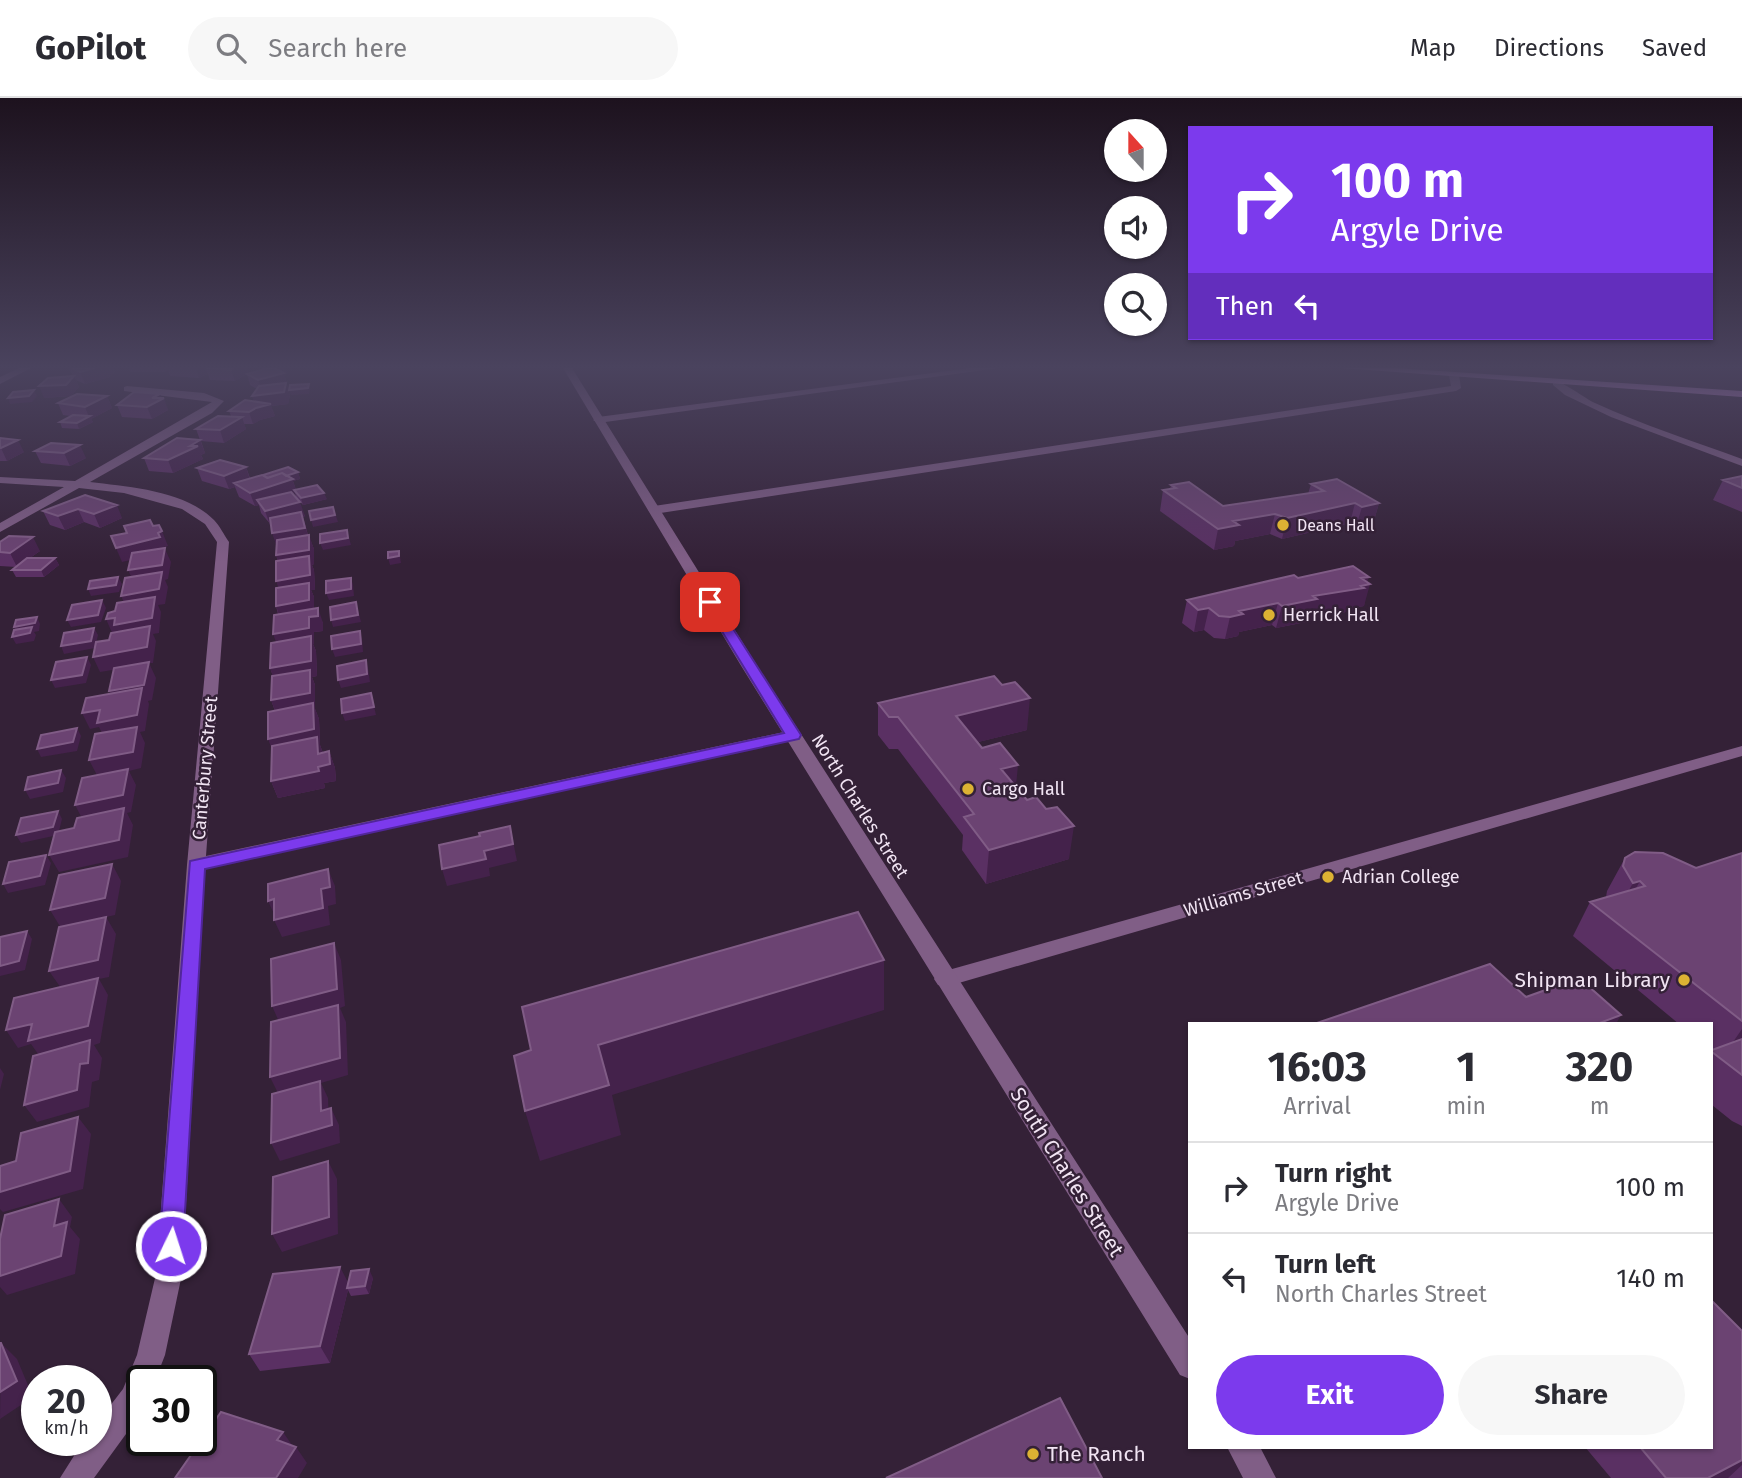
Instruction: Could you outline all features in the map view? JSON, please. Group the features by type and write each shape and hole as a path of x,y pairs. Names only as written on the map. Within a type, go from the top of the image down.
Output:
{"street":[{"path":"0,528 169,432"},
{"name":"North Charles Street","path":"606,432 945,979"},
{"path":"654,509 1162,432"},
{"path":"1663,432 1742,463"},
{"name":"Canterbury Street","path":"0,480 127,490 178,501 209,520 223,541 196,865 169,1274 151,1355 133,1399 75,1478"},
{"path":"196,865 793,735"},
{"name":"Williams Street","path":"945,979 1742,751"},
{"name":"South Charles Street","path":"945,979 1188,1362"},
{"path":"1243,1449 1261,1478"}],"building":[{"path":"0,438 18,440 0,448"},
{"path":"177,438 200,440 190,446 198,446 168,460 144,458"},
{"path":"51,443 80,445 64,453 35,451"},
{"path":"220,460 246,467 224,476 197,468"},
{"path":"288,467 298,472 286,476 282,473 268,478 263,475"},
{"path":"282,473 293,479 250,493 234,483 262,475 267,478"},
{"path":"1742,476 1742,488 1723,480"},
{"path":"1337,479 1379,503 1362,507 1355,503 1287,518 1275,514 1233,521 1239,525 1218,529 1163,490 1176,488 1171,485 1189,482 1223,506 1324,491 1311,484"},
{"path":"317,485 324,493 301,498 294,490"},
{"path":"291,492 300,502 265,511 257,500"},
{"path":"85,495 117,505 94,514 78,509 58,516 43,511"},
{"path":"333,507 335,515 311,520 309,511"},
{"path":"301,512 305,528 272,533 270,518"},
{"path":"150,520 153,526 159,525 162,531 158,533 160,537 116,548 111,536 127,533 124,526"},
{"path":"347,530 348,538 320,543 320,534"},
{"path":"309,535 309,550 276,555 277,540"},
{"path":"9,536 33,537 10,553 0,552 0,542"},
{"path":"165,548 162,565 128,570 132,553"},
{"path":"399,551 399,556 388,558 388,552"},
{"path":"309,556 310,575 276,581 276,561"},
{"path":"27,558 55,558 41,570 12,570"},
{"path":"1353,566 1369,577 1361,578 1370,584 1361,586 1364,588 1313,596 1317,599 1239,611 1243,614 1230,617 1219,616 1209,608 1198,610 1187,600 1294,575 1298,578"},
{"path":"162,572 159,589 121,596 125,578"},
{"path":"118,577 116,585 88,589 90,581"},
{"path":"351,578 351,589 326,593 326,581"},
{"path":"309,583 309,600 276,606 276,588"},
{"path":"155,597 152,618 114,625 115,618 106,619 108,613 115,611 117,603"},
{"path":"102,600 98,615 67,620 72,605"},
{"path":"356,602 358,615 331,620 330,607"},
{"path":"318,608 318,616 309,617 309,628 273,634 274,615"},
{"path":"37,617 35,623 14,627 16,620"},
{"path":"150,626 147,647 93,657 96,642 109,640 111,633"},
{"path":"32,627 30,633 12,637 14,630"},
{"path":"94,628 91,641 61,646 64,633"},
{"path":"360,631 361,644 332,649 331,636"},
{"path":"311,636 311,661 270,668 271,643"},
{"path":"87,657 82,675 51,680 56,662"},
{"path":"366,660 367,674 338,680 337,666"},
{"path":"149,662 144,685 109,691 114,668"},
{"path":"310,670 310,693 271,700 272,676"},
{"path":"994,676 1002,685 1015,682 1030,698 956,716 982,748 1000,743 1018,765 1001,769 1027,800 1036,797 1046,809 1057,807 1074,826 989,850 964,817 974,814 898,717 889,717 878,703"},
{"path":"142,688 137,715 97,723 100,710 82,713 86,698"},
{"path":"371,693 374,707 342,713 341,699"},
{"path":"313,703 314,729 268,739 268,712"},
{"path":"137,727 133,752 89,760 95,734"},
{"path":"77,728 73,742 37,749 41,735"},
{"path":"317,737 318,754 329,751 330,764 318,767 319,771 271,781 272,746"},
{"path":"128,769 123,795 75,805 82,778"},
{"path":"61,770 58,783 25,790 28,777"},
{"path":"124,808 119,840 49,855 55,832 74,828 77,818"},
{"path":"58,811 53,827 16,835 21,818"},
{"path":"510,826 513,844 484,851 486,859 442,869 439,845"},
{"path":"1635,852 1663,853 1696,868 1742,853 1742,1021 1590,902 1645,886 1640,881 1633,883 1623,866 1625,858"},
{"path":"46,855 40,876 3,884 9,862"},
{"path":"112,864 105,898 50,910 59,875"},
{"path":"328,869 330,887 321,889 323,908 274,920 274,899 268,901 268,884"},
{"path":"858,912 884,960 598,1045 609,1085 525,1111 514,1056 531,1050 522,1007"},
{"path":"106,917 98,960 49,971 59,927"},
{"path":"27,931 19,961 0,966 0,937"},
{"path":"334,943 337,989 272,1006 271,959"},
{"path":"1490,964 1526,997 1579,978 1621,1015 1602,1022 1320,1022"},
{"path":"98,978 88,1026 28,1041 32,1024 6,1030 14,998"},
{"path":"338,1005 340,1058 270,1077 271,1022"},
{"path":"1742,1039 1742,1075 1713,1053 1713,1050"},
{"path":"90,1040 88,1063 80,1064 77,1090 24,1105 33,1056"},
{"path":"320,1081 321,1111 331,1108 332,1125 271,1143 272,1094"},
{"path":"78,1117 70,1171 0,1192 0,1166 16,1161 21,1133"},
{"path":"328,1161 329,1217 272,1234 273,1177"},
{"path":"59,1199 54,1226 67,1222 61,1256 0,1276 0,1239 5,1215"},
{"path":"340,1267 320,1346 249,1354 273,1274"},
{"path":"369,1269 365,1286 347,1288 351,1271"},
{"path":"1713,1302 1742,1331 1742,1460 1708,1478 1666,1478 1642,1449 1713,1449"},
{"path":"0,1343 17,1381 0,1392"},
{"path":"1060,1398 1102,1478 886,1478"},
{"path":"221,1412 283,1432 277,1440 296,1447 276,1478 175,1478 190,1456 217,1456 217,1418"}],"place":[{"name":"Deans Hall","path":"1283,525"},
{"name":"Herrick Hall","path":"1269,615"},
{"name":"Cargo Hall","path":"968,789"},
{"name":"Adrian College","path":"1328,877"},
{"name":"Shipman Library","path":"1684,980"},
{"name":"The Ranch","path":"1033,1454"}],"route":[{"path":"171,1246 196,865 583,783 793,735 710,602"}]}
